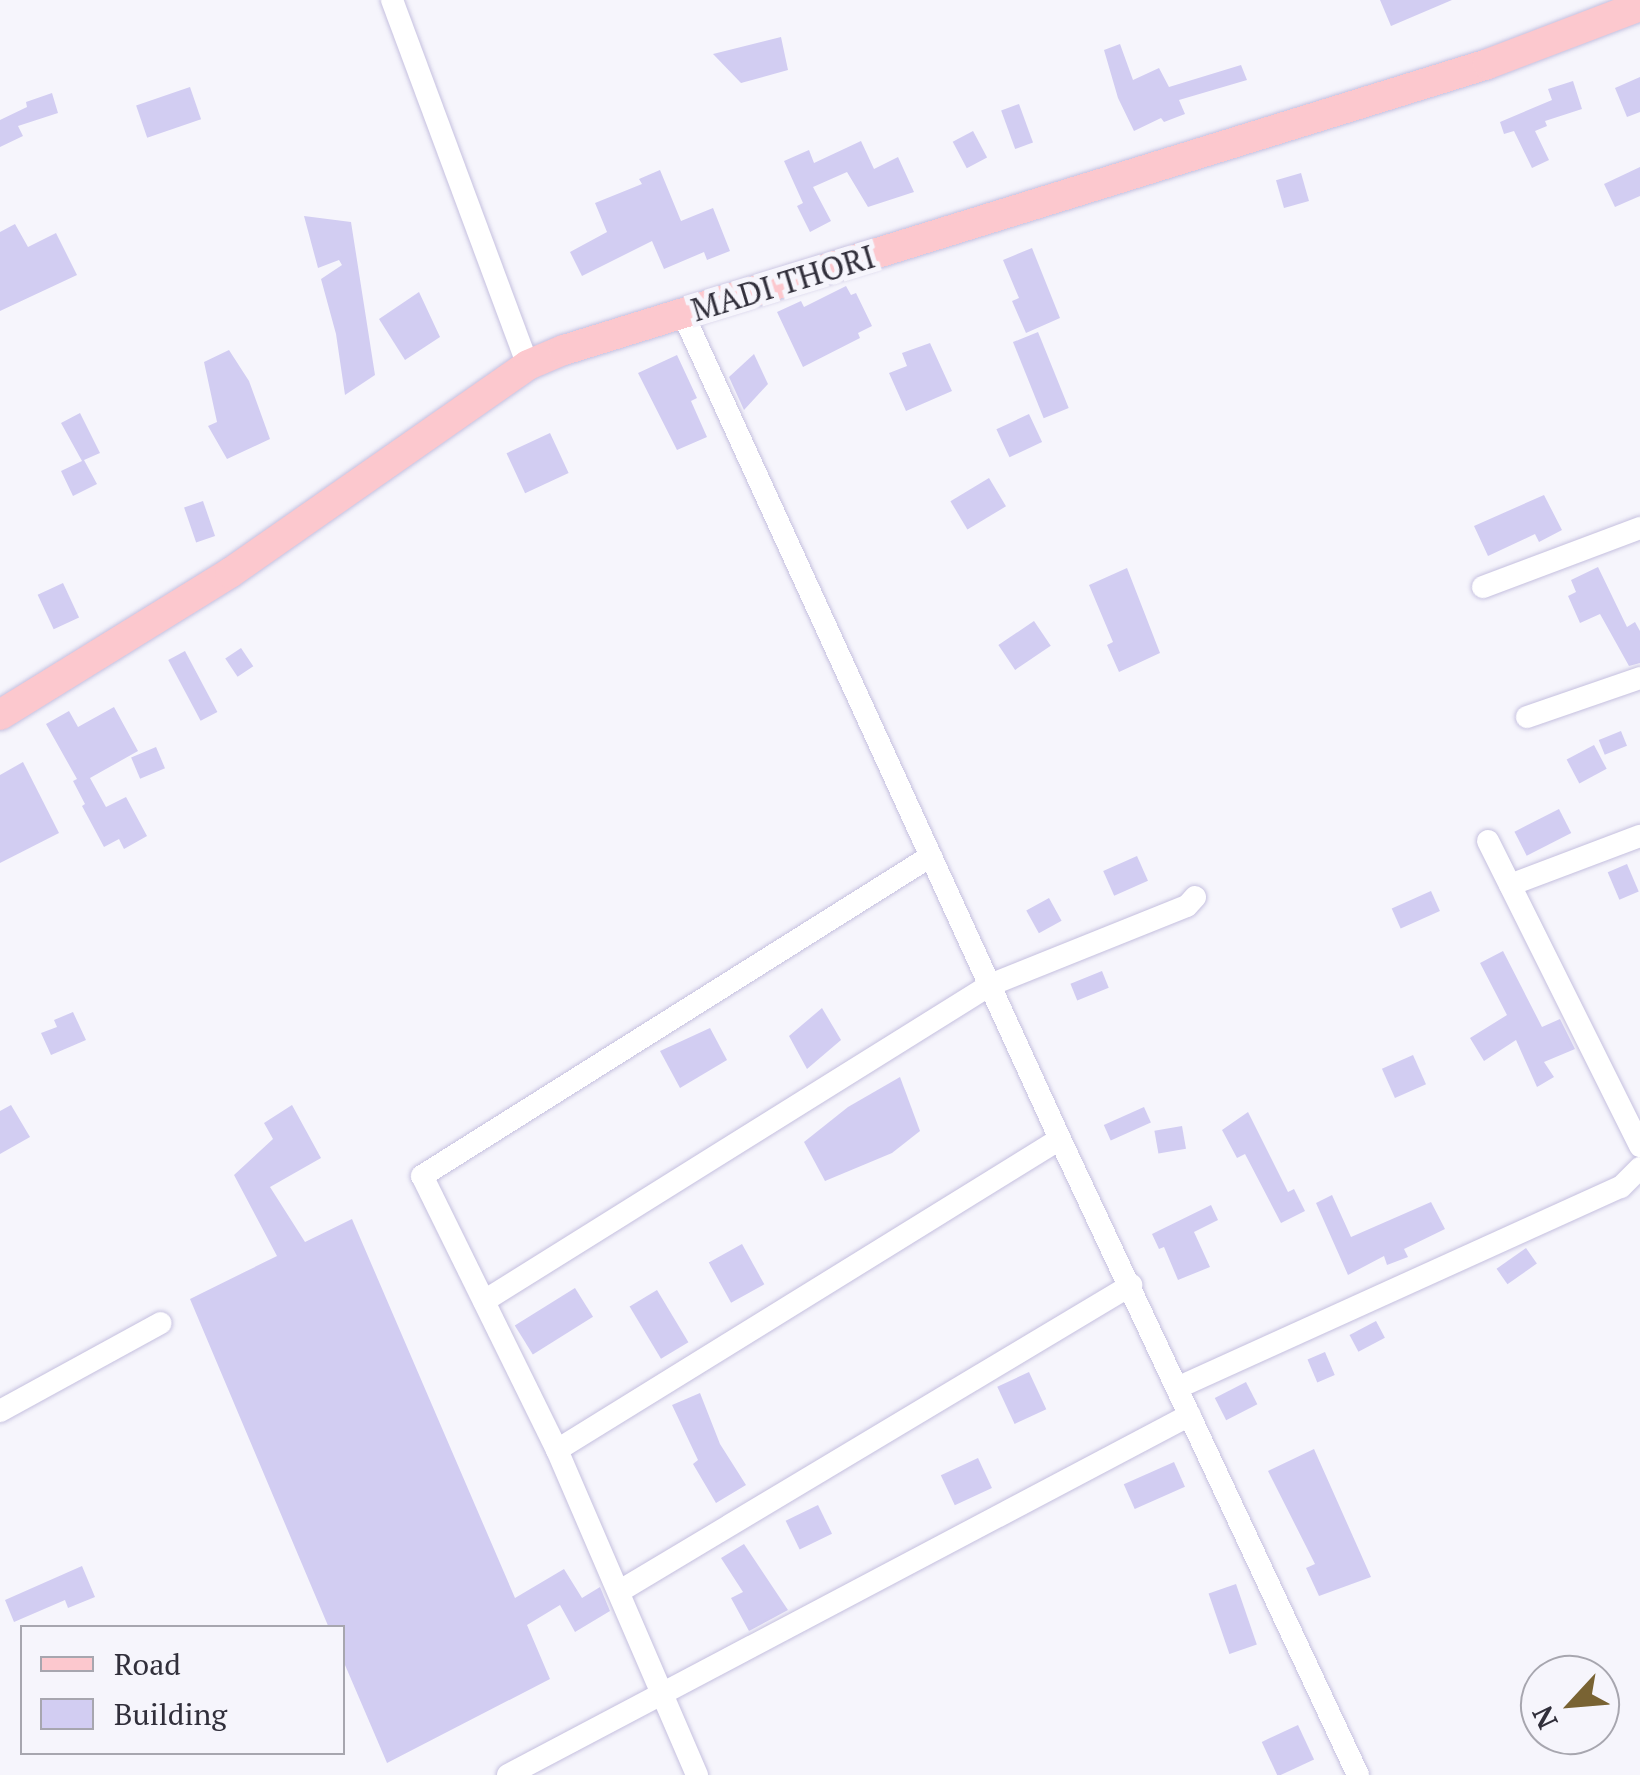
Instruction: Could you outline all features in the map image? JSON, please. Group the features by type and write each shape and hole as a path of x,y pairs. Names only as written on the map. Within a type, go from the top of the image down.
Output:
{"main road":[{"name":"MADI THORI","path":"0,716 230,573 528,365 1488,64 1640,6"}],"street":[{"path":"392,0 528,365"},
{"path":"684,314 1060,1140 1358,1775"},
{"path":"1484,587 1640,528"},
{"path":"1527,717 1640,678"},
{"path":"1488,841 1640,1146"},
{"path":"1510,885 1638,844"},
{"path":"697,1775 557,1450 422,1176 430,1167 932,856"},
{"path":"484,1301 990,985 1187,906 1195,897"},
{"path":"557,1450 1060,1140"},
{"path":"1177,1388 1621,1187 1640,1168"},
{"path":"620,1592 1131,1285"},
{"path":"0,1411 162,1323"},
{"path":"508,1775 1190,1415"}],"building":[{"path":"1380,0 1452,0 1391,26"},
{"path":"781,37 788,70 741,83 713,54"},
{"path":"1120,44 1133,80 1159,68 1169,87 1241,65 1247,80 1179,100 1185,114 1164,122 1161,118 1134,131 1118,98 1104,50"},
{"path":"1640,77 1640,112 1627,117 1615,88"},
{"path":"1573,81 1582,109 1545,121 1547,126 1535,131 1549,160 1532,168 1514,131 1504,134 1500,122 1552,100 1548,89"},
{"path":"190,87 201,119 147,138 136,106"},
{"path":"52,93 58,113 18,126 23,136 0,147 0,120 27,107 26,102"},
{"path":"1019,104 1033,143 1015,149 1001,110"},
{"path":"973,131 987,157 967,168 953,142"},
{"path":"861,141 874,169 898,157 914,192 868,207 847,172 813,187 831,221 810,232 797,206 803,203 784,161 809,150 814,163"},
{"path":"1640,167 1640,196 1615,207 1604,184"},
{"path":"660,170 681,221 713,208 730,251 707,260 704,252 664,269 652,241 582,276 570,252 607,232 595,203 642,184 639,179"},
{"path":"1301,173 1309,201 1284,208 1276,180"},
{"path":"304,216 351,222 375,375 345,395 336,334 321,279 342,265 339,260 318,268"},
{"path":"15,224 28,247 56,233 77,275 0,311 0,232"},
{"path":"1032,248 1060,318 1026,333 1012,301 1019,298 1003,260"},
{"path":"846,286 851,295 856,293 872,326 858,333 860,338 803,367 777,312 801,301 804,307"},
{"path":"419,292 440,337 405,360 379,319"},
{"path":"1038,332 1069,408 1044,418 1013,342"},
{"path":"930,343 952,391 906,411 889,373 907,366 902,353"},
{"path":"229,350 249,381 270,439 227,459 208,426 217,422 204,362"},
{"path":"754,354 768,384 744,410 729,377"},
{"path":"677,355 697,398 691,401 707,437 677,450 638,373"},
{"path":"80,413 100,453 84,460 97,484 73,496 61,471 82,461 61,423"},
{"path":"1029,414 1042,442 1009,457 996,429"},
{"path":"550,433 569,473 525,493 506,453"},
{"path":"989,478 1006,506 967,529 950,501"},
{"path":"1544,495 1562,530 1539,542 1535,534 1488,556 1474,526"},
{"path":"203,501 215,536 196,542 184,508"},
{"path":"1598,567 1627,627 1635,622 1640,631 1640,663 1629,666 1600,614 1580,623 1568,596 1576,592 1571,580"},
{"path":"1127,568 1160,653 1119,672 1107,645 1113,642 1089,585"},
{"path":"63,583 79,617 54,629 38,595"},
{"path":"1034,621 1051,646 1015,670 998,645"},
{"path":"241,648 253,666 238,677 225,659"},
{"path":"185,651 217,712 201,721 168,660"},
{"path":"114,707 138,751 90,778 106,807 126,797 147,836 124,849 119,839 104,847 82,806 85,804 73,781 77,779 46,724 69,711 78,727"},
{"path":"1621,731 1627,746 1605,755 1599,740"},
{"path":"1594,745 1607,769 1579,783 1567,760"},
{"path":"156,747 165,768 140,779 131,758"},
{"path":"23,762 59,833 0,863 0,775"},
{"path":"1559,809 1571,833 1527,856 1514,832"},
{"path":"1137,856 1148,881 1114,896 1103,871"},
{"path":"1627,864 1639,892 1619,900 1608,872"},
{"path":"1431,891 1440,911 1401,929 1392,908"},
{"path":"1049,898 1062,921 1039,933 1026,911"},
{"path":"1503,951 1542,1027 1560,1019 1575,1049 1544,1062 1554,1077 1537,1087 1516,1040 1484,1061 1470,1038 1507,1015 1480,963"},
{"path":"1102,971 1109,988 1077,1000 1070,984"},
{"path":"822,1008 841,1040 807,1069 789,1036"},
{"path":"73,1012 86,1040 51,1055 41,1033 57,1027 54,1020"},
{"path":"710,1028 727,1060 680,1088 660,1051"},
{"path":"1413,1055 1426,1084 1395,1098 1382,1069"},
{"path":"900,1077 920,1131 892,1153 825,1181 804,1142 848,1107"},
{"path":"11,1105 30,1137 0,1154 0,1111"},
{"path":"292,1105 321,1158 270,1187 305,1242 352,1219 515,1598 564,1569 582,1598 600,1587 610,1611 575,1632 560,1605 527,1625 550,1679 387,1763 345,1665 345,1625 328,1625 190,1299 277,1256 234,1175 273,1139 264,1123"},
{"path":"1144,1107 1151,1123 1111,1140 1104,1125"},
{"path":"1248,1112 1288,1192 1294,1189 1305,1211 1281,1223 1245,1154 1237,1158 1222,1130"},
{"path":"1182,1126 1186,1149 1158,1154 1154,1131"},
{"path":"1332,1195 1351,1237 1431,1202 1445,1229 1404,1249 1408,1257 1387,1265 1384,1256 1348,1275 1316,1203"},
{"path":"1211,1205 1218,1220 1194,1232 1210,1267 1178,1280 1164,1247 1159,1249 1152,1234"},
{"path":"742,1244 764,1284 731,1303 709,1262"},
{"path":"1526,1248 1537,1264 1507,1284 1497,1269"},
{"path":"575,1288 593,1317 533,1354 515,1326"},
{"path":"657,1290 688,1342 661,1359 630,1306"},
{"path":"1376,1321 1385,1338 1358,1352 1350,1335"},
{"path":"1325,1352 1335,1375 1317,1382 1308,1359"},
{"path":"1029,1372 1046,1409 1015,1424 997,1387"},
{"path":"1246,1382 1257,1404 1226,1420 1215,1398"},
{"path":"700,1393 720,1444 746,1485 716,1503 693,1464 698,1460 672,1405"},
{"path":"1314,1449 1371,1577 1319,1596 1306,1568 1315,1564 1268,1471"},
{"path":"978,1458 992,1488 955,1505 941,1475"},
{"path":"1174,1462 1185,1487 1135,1509 1124,1484"},
{"path":"818,1505 832,1534 800,1550 786,1521"},
{"path":"744,1544 788,1610 749,1631 731,1598 743,1592 721,1558"},
{"path":"82,1566 95,1597 68,1608 65,1600 14,1622 5,1600"},
{"path":"1236,1584 1257,1645 1229,1654 1209,1593"},
{"path":"1298,1725 1314,1759 1277,1775 1262,1742"}]}
